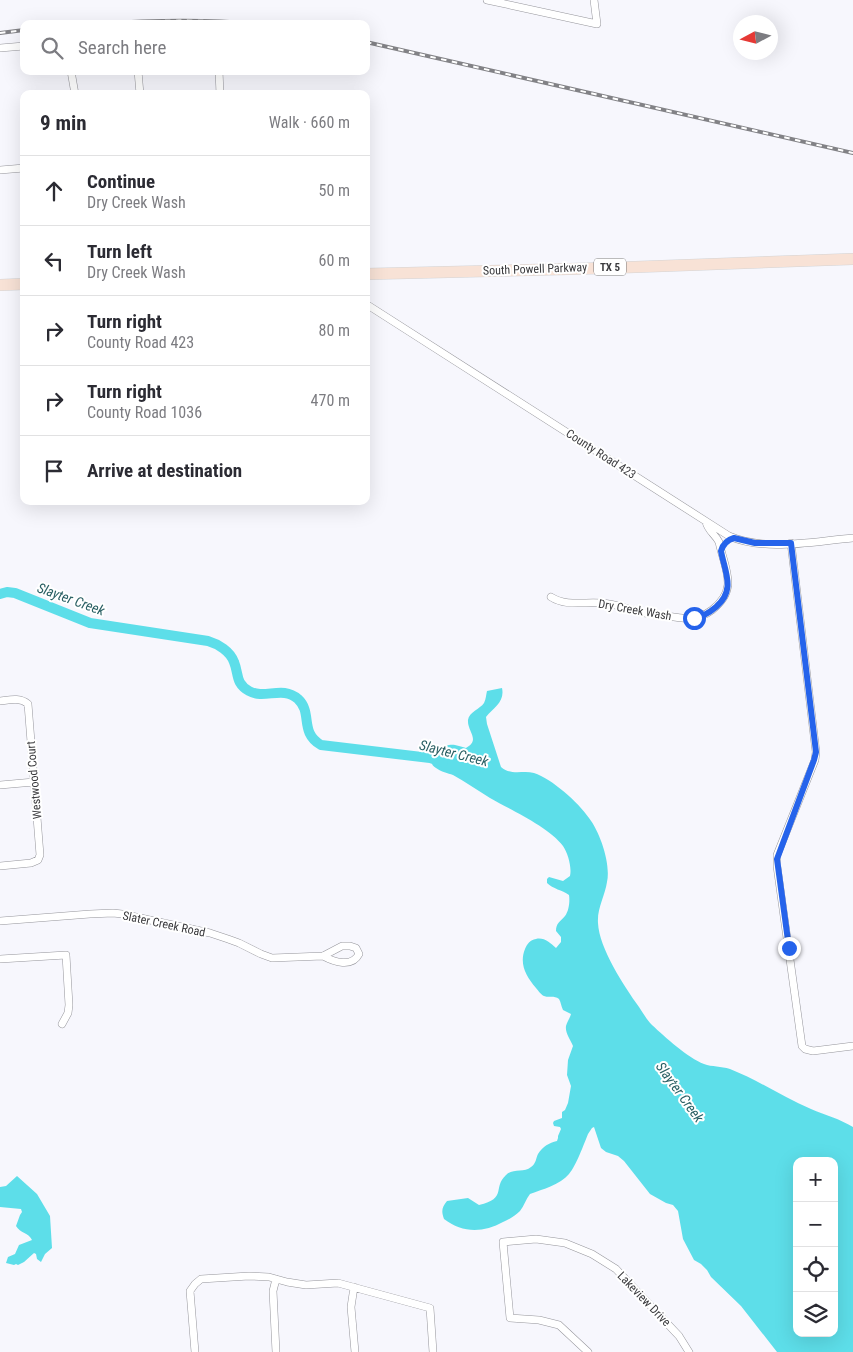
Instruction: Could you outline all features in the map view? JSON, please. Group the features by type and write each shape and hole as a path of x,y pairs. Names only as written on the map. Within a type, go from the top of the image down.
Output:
{"main road":[{"name":"South Powell Parkway","path":"370,274 853,259"},
{"path":"0,284 20,284"}],"street":[{"path":"487,0 505,2 597,24 594,0"},
{"path":"0,48 20,46"},
{"path":"72,75 74,90"},
{"path":"138,75 140,90"},
{"path":"219,75 220,90"},
{"path":"0,170 20,168"},
{"name":"County Road 423","path":"370,307 706,522 734,538 755,543 791,543 853,538"},
{"name":"Dry Creek Wash","path":"551,597 555,600 569,603 595,602 610,604 638,611 689,619 708,613 721,602 727,591 728,575 717,538 709,530 706,522"},
{"path":"721,551 726,542 734,538"},
{"path":"791,543 816,752 777,859 803,1048 809,1050 853,1046"},
{"name":"Westwood Court","path":"0,701 18,699 24,700 28,704 40,854 38,860 31,863 0,866"},
{"path":"0,785 34,782"},
{"name":"Slater Creek Road","path":"0,921 112,913 219,936 272,958 323,956"},
{"path":"0,958 66,955 69,1005 68,1013 62,1024"},
{"name":"Lakeview Drive","path":"588,1352 558,1325 539,1320 510,1318 503,1242 546,1240 565,1243 592,1254 616,1269 679,1336 689,1352"},
{"path":"195,1352 190,1291 201,1280 249,1276 269,1277 306,1285 338,1283 430,1308 433,1352"},
{"path":"276,1279 273,1291 276,1352"},
{"path":"354,1287 351,1307 355,1352"}],"water":[{"path":"502,688 503,693 500,701 486,717 501,767 513,772 534,773 549,780 578,805 597,831 604,849 608,875 599,912 599,933 607,955 626,989 650,1023 677,1047 698,1061 740,1073 801,1104 853,1127 853,1352 777,1352 741,1306 711,1277 701,1264 694,1260 683,1239 678,1211 673,1205 650,1194 618,1156 601,1148 594,1127 588,1134 569,1174 556,1184 530,1194 520,1211 512,1217 495,1226 480,1230 458,1227 444,1219 442,1214 447,1201 468,1198 479,1205 488,1202 497,1196 500,1184 506,1175 531,1167 542,1149 557,1141 561,1129 554,1126 553,1123 562,1118 562,1112 568,1103 571,1086 567,1075 568,1060 573,1046 567,1034 566,1024 571,1014 563,1010 559,999 544,996 540,992 532,983 523,965 523,954 532,940 544,940 556,948 561,942 561,937 556,928 567,911 569,895 549,885 547,879 549,877 563,881 570,876 570,865 563,846 549,832 519,813 453,775 438,769 433,765 430,758 436,749 444,746 455,745 466,748 473,742 468,720 472,713 484,703 487,691"},
{"path":"17,1176 37,1194 50,1216 52,1248 45,1254 41,1262 34,1253 18,1265 6,1263 8,1257 15,1254 19,1245 32,1240 16,1226 22,1212 21,1209 0,1207 0,1187 6,1186"}],"waterway":[{"name":"Slayter Creek","path":"0,594 7,592 15,593 90,623 212,642 230,654 241,685 249,691 261,694 286,693 298,699 305,710 310,734 321,745 430,758 443,762"}],"railway":[{"path":"0,33 20,30"},
{"path":"370,43 853,153"}],"route":[{"path":"694,618 708,613 726,595 728,575 721,551 728,540 734,538 755,543 791,543 816,752 777,855 789,948"}]}
